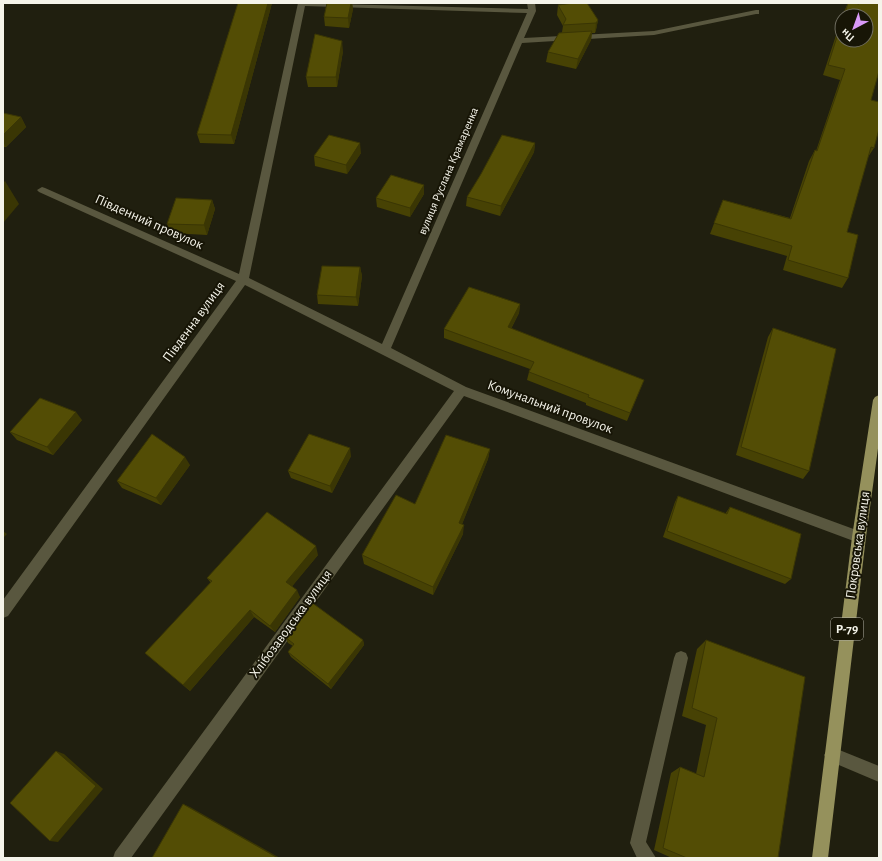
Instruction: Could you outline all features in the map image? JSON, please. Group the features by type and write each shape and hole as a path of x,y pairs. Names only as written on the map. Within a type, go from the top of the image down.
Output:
{"main road":[{"name":"Покровська вулиця","path":"820,858 859,537 879,400"}],"street":[{"path":"302,3 531,7"},
{"name":"Південна вулиця","path":"3,611 243,280 302,3"},
{"name":"вулиця Руслана Крамаренка","path":"385,350 519,42 531,7"},
{"path":"519,42 654,33 756,12"},
{"name":"Південний провулок","path":"42,190 243,280"},
{"name":"Комунальний провулок","path":"243,280 462,390 859,537"},
{"name":"Хлібозаводська вулиця","path":"121,858 462,390"},
{"path":"648,858 638,843 681,658"},
{"path":"832,755 879,774"}],"building":[{"path":"238,3 268,3 231,135 197,134"},
{"path":"327,3 351,3 348,18 324,17"},
{"path":"587,3 598,20 596,23 563,25 566,19 558,5"},
{"path":"848,3 879,3 879,71 871,100 879,102 879,129 874,148 871,147 847,232 858,235 848,278 788,260 792,246 714,223 723,200 791,219 815,150 817,151 845,69 828,65 834,46 834,48 874,48 874,8 846,8"},
{"path":"592,31 578,59 548,52 559,33"},
{"path":"315,34 342,41 336,77 306,77"},
{"path":"3,113 21,117 3,135"},
{"path":"329,135 360,143 346,165 314,156"},
{"path":"502,135 535,143 501,206 467,197 481,174"},
{"path":"391,175 424,185 410,208 376,198"},
{"path":"176,198 212,200 204,225 167,224"},
{"path":"322,266 360,267 356,297 317,295"},
{"path":"469,287 520,304 508,327 644,380 630,413 588,397 589,395 529,372 534,362 444,329"},
{"path":"773,328 836,349 809,471 741,447"},
{"path":"40,398 76,412 47,447 10,432"},
{"path":"152,434 185,457 156,498 117,481"},
{"path":"309,434 350,448 330,486 288,471"},
{"path":"446,435 490,449 459,523 464,525 433,587 362,555 396,495 415,504"},
{"path":"678,496 727,514 730,507 801,534 791,579 667,531"},
{"path":"267,512 316,546 286,582 297,590 270,626 250,610 183,685 145,653 212,581 207,578"},
{"path":"311,602 363,640 328,684 288,652 294,644 285,637"},
{"path":"706,640 805,677 778,858 687,858 663,848 680,767 704,777 717,718 692,708"},
{"path":"56,751 96,786 50,841 10,803"},
{"path":"183,804 278,858 152,858"}]}
